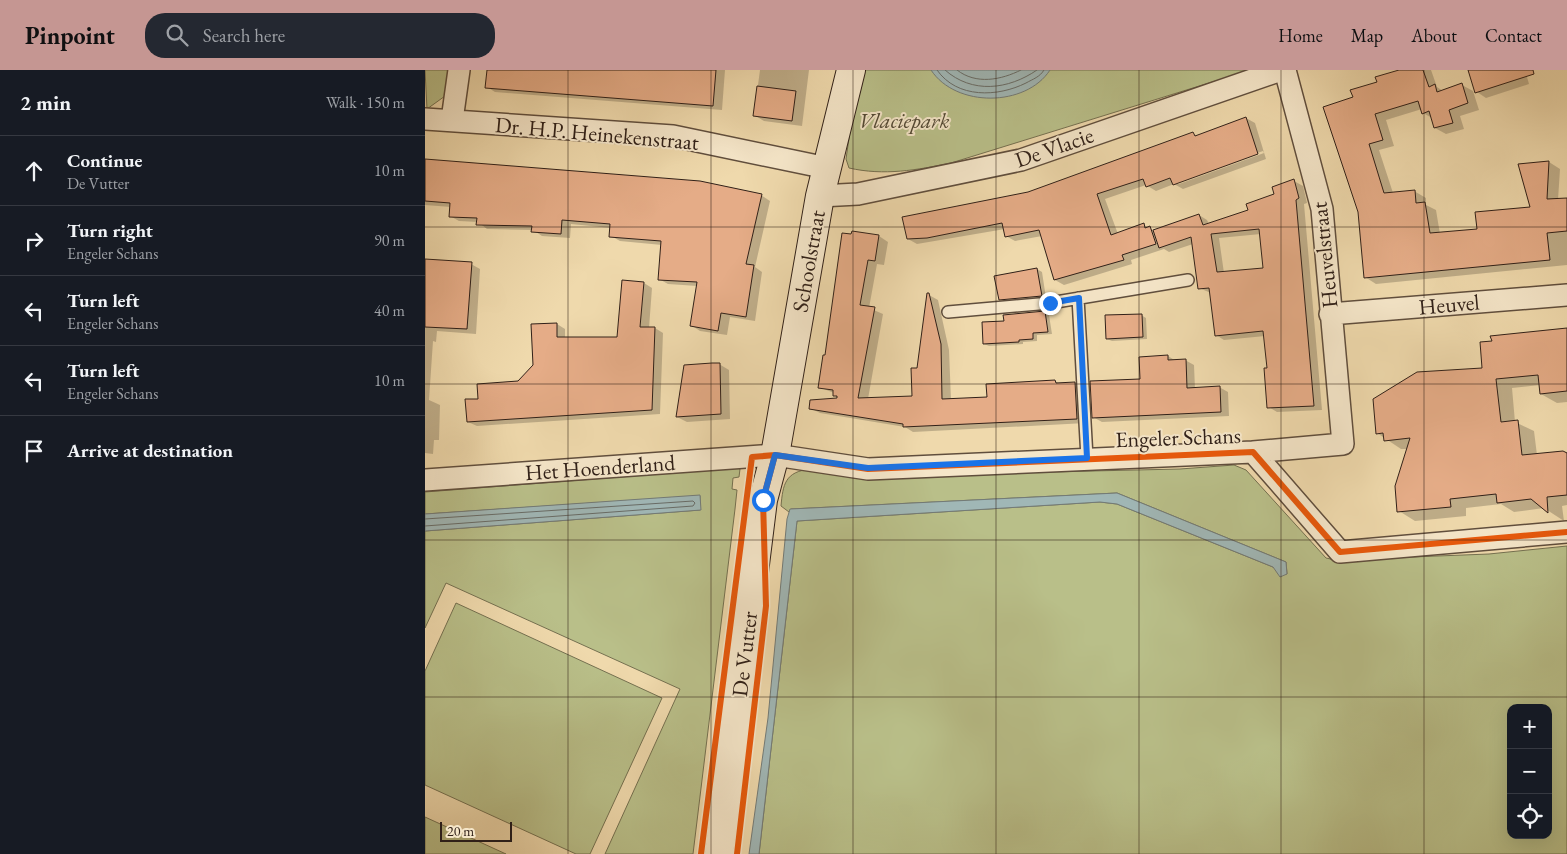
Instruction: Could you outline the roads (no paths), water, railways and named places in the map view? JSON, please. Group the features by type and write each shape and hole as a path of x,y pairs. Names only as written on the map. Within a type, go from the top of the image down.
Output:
{"street":[{"path":"452,120 459,70"},
{"name":"Schoolstraat","path":"775,455 820,196 851,70"},
{"name":"De Vlacie","path":"820,196 857,194 1021,160 1281,70"},
{"name":"Heuvelstraat","path":"1285,70 1322,209 1343,444"},
{"name":"Dr. H.P. Heinekenstraat","path":"425,118 673,136 827,168"},
{"name":"Heuvel","path":"1330,314 1567,295"},
{"name":"Engeler Schans","path":"775,455 868,468 1253,452 1343,444"},
{"name":"Engeler Schans","path":"1253,452 1340,552 1567,532"},
{"name":"Het Hoenderland","path":"425,480 775,455"},
{"name":"De Vutter","path":"719,854 763,500 775,455"}],"lane":[{"path":"948,312 1050,303 1189,280"},
{"name":"Engeler Schans","path":"1079,298 1087,458"}],"water":[{"path":"931,70 1050,70 1039,82 1025,91 991,98 973,96 957,91 942,82"},
{"path":"1117,493 1286,562 1287,574 1280,577 1273,567 1117,504 1100,502 797,521 759,854 749,854 768,718 787,519 790,509"},
{"path":"700,495 701,510 425,531 425,514"}],"park label":[{"name":"Vlaciepark","path":"904,120"}]}
